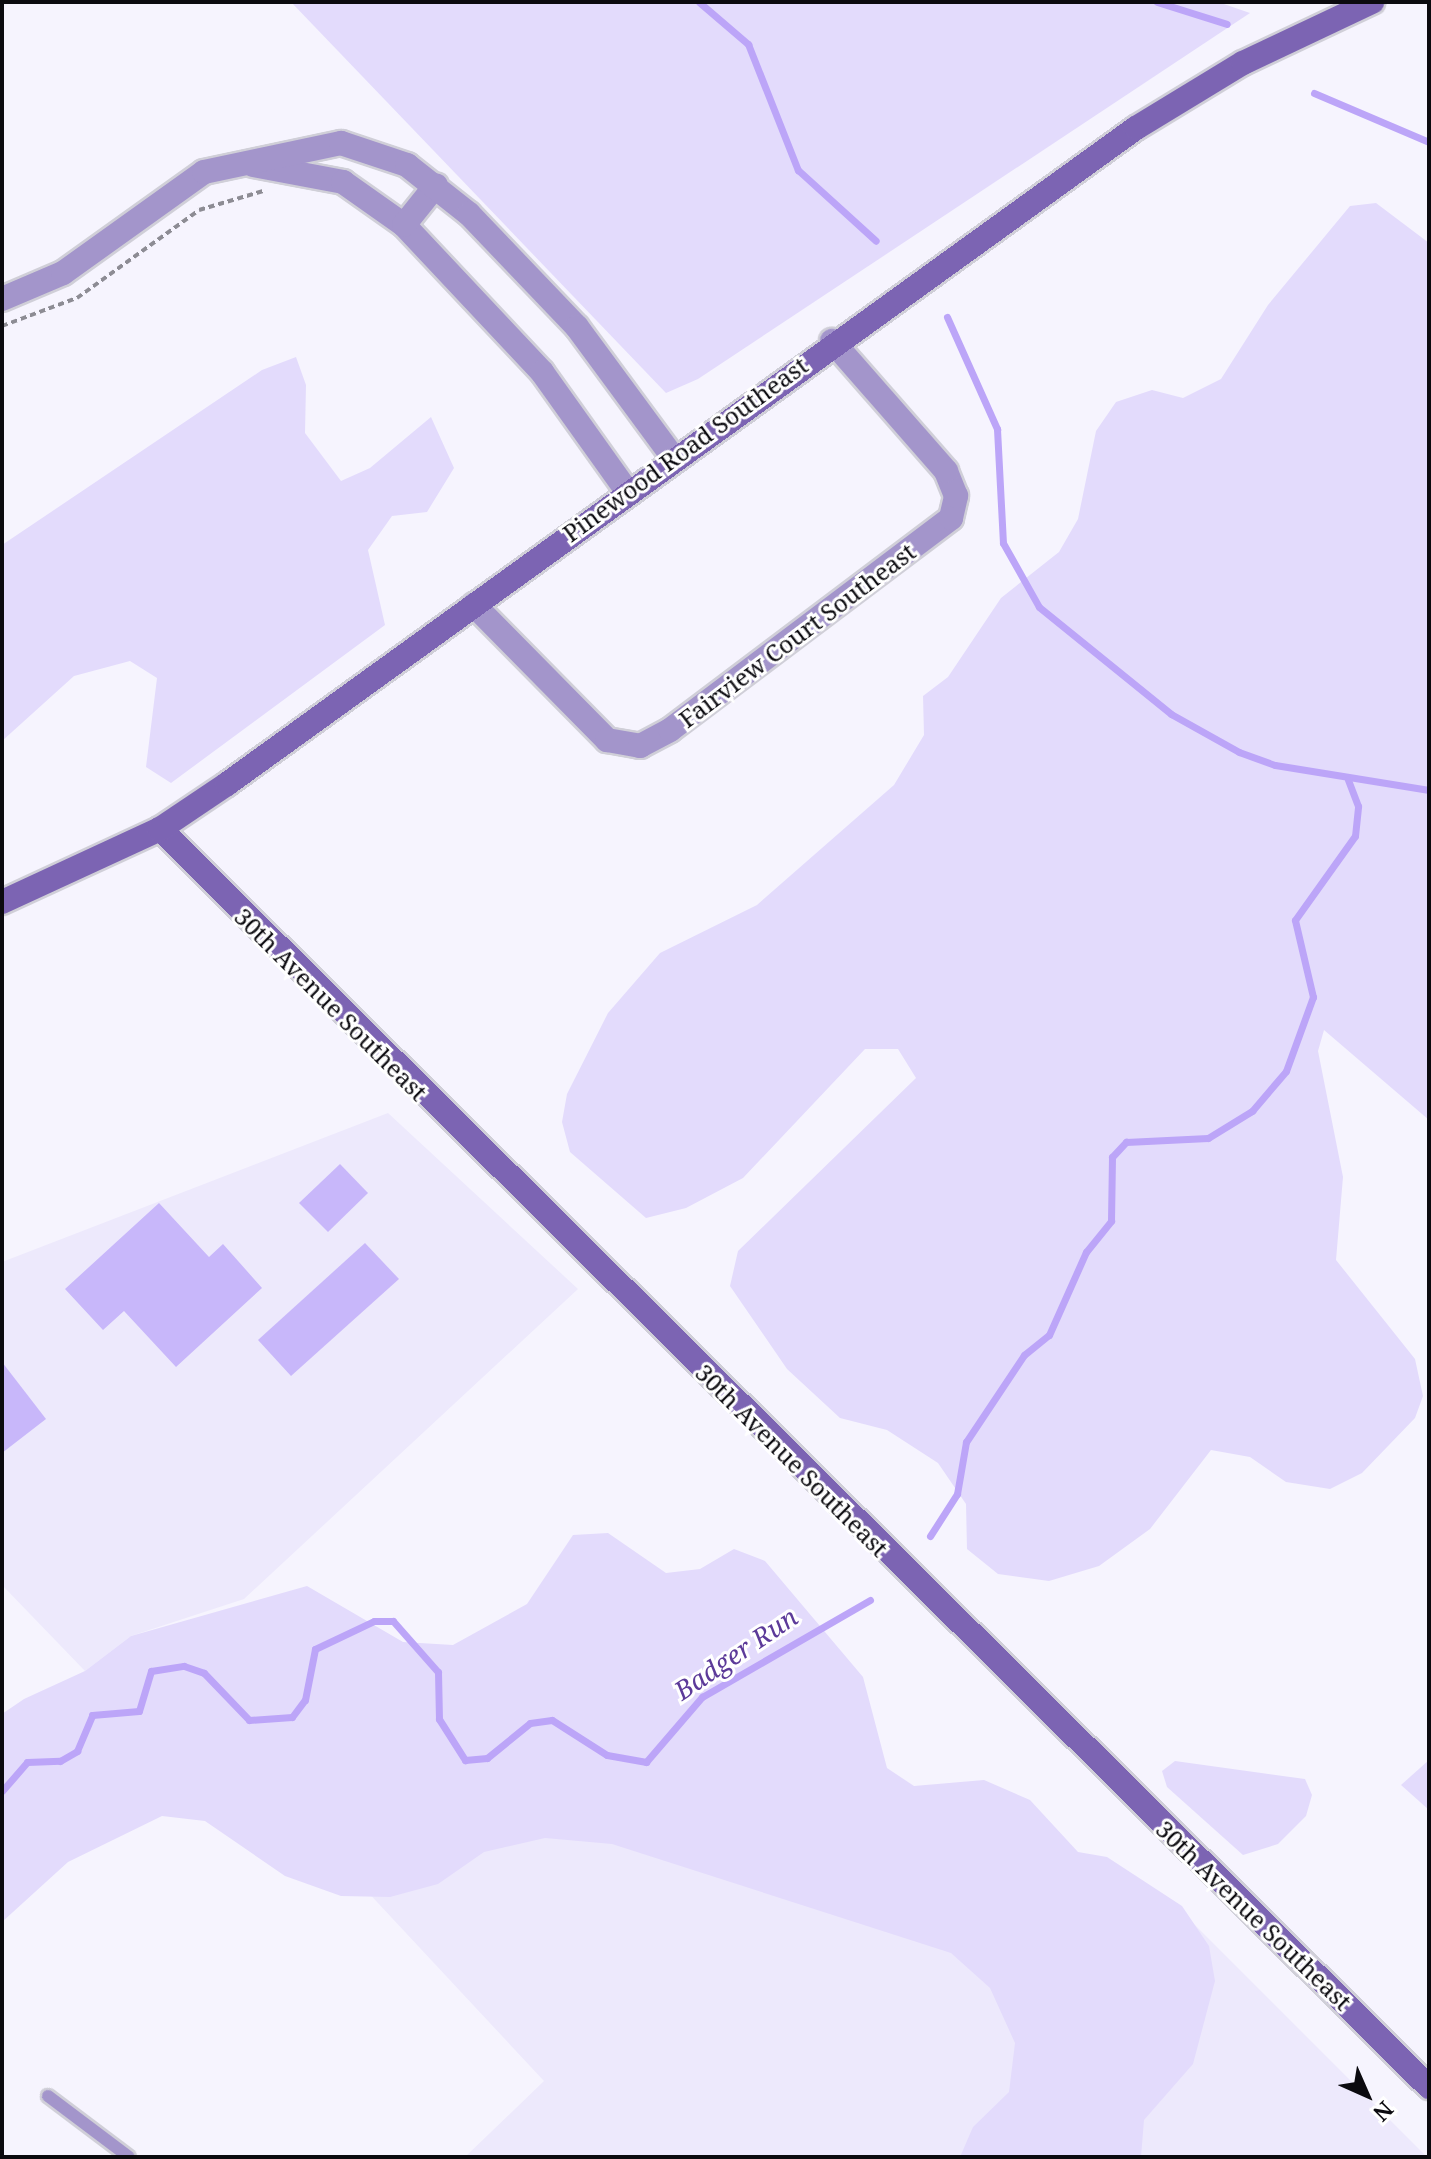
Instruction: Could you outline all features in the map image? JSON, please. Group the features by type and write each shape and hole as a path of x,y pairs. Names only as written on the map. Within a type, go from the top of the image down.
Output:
{"street":[{"name":"Pinewood Road Southeast","path":"2,902 160,829 474,605 832,341 1181,99 1372,2"},
{"path":"2,299 63,273 159,201 227,163 341,143 386,155 436,185 577,327 673,457"},
{"path":"227,163 310,170 343,182 404,225 542,372 627,491"},
{"path":"404,225 436,185"},
{"name":"Fairview Court Southeast","path":"474,605 607,740 640,746 670,730 951,518 956,496 946,471 832,341"},
{"name":"30th Avenue Southeast","path":"160,829 1429,2087"}],"lane":[{"path":"48,2096 129,2157"}],"path":[{"path":"2,326 77,298 199,210 230,196 276,191"}],"shaded area":[{"path":"291,2 1218,2 1250,13 698,379 666,393"},
{"path":"1376,203 1429,243 1429,1120 1324,1030 1318,1051 1343,1177 1336,1260 1415,1359 1423,1396 1415,1418 1362,1473 1330,1489 1286,1482 1250,1457 1211,1450 1150,1529 1099,1566 1049,1581 998,1574 967,1549 966,1504 938,1463 887,1430 840,1418 787,1369 730,1286 738,1251 916,1078 898,1049 865,1049 743,1178 686,1208 646,1218 570,1152 562,1122 567,1094 608,1013 660,953 757,905 894,785 924,735 923,696 948,677 1001,598 1059,552 1078,519 1096,431 1116,402 1152,390 1183,398 1221,379 1268,305 1350,206"},
{"path":"296,357 306,385 305,433 341,481 370,468 431,417 454,468 427,512 392,516 368,550 385,625 171,783 146,767 157,678 130,661 74,676 2,741 2,545 262,370"},
{"path":"388,1113 578,1289 244,1599 131,1636 85,1671 2,1585 2,1262"},
{"path":"608,1533 666,1573 700,1569 734,1549 765,1561 863,1677 887,1768 914,1786 984,1780 1030,1800 1078,1852 1107,1857 1182,1906 1209,1946 1215,1981 1193,2064 1144,2120 1141,2157 960,2157 973,2127 1009,2092 1015,2043 990,1988 951,1953 612,1844 545,1838 484,1852 438,1884 390,1897 341,1896 285,1876 205,1821 162,1816 68,1862 2,1922 2,1714 24,1699 85,1671 131,1636 307,1586 403,1642 453,1645 527,1604 573,1535"},
{"path":"1429,1760 1429,1810 1401,1785"},
{"path":"1175,1761 1305,1779 1312,1795 1306,1816 1278,1844 1243,1855 1167,1787 1162,1771"},
{"path":"601,1782 936,1919 1033,2025 1024,2157 465,2157 544,2081 350,1873"},
{"path":"1187,1917 1427,2157 1056,2157"}],"building":[{"path":"340,1164 368,1193 328,1232 299,1203"},
{"path":"159,1203 209,1257 223,1244 262,1288 176,1367 124,1311 103,1330 65,1289"},
{"path":"365,1243 399,1279 291,1376 258,1340"},
{"path":"2,1362 46,1419 2,1453"}],"waterway":[{"path":"699,2 748,44 798,170 876,241"},
{"path":"1157,2 1227,24"},
{"path":"1314,93 1429,142"},
{"path":"947,317 997,429 1003,543 1039,607 1171,714 1239,752 1275,765 1429,790"},
{"name":"Badger Run","path":"930,1536 957,1494 966,1442 1024,1355 1049,1335 1086,1252 1111,1221 1112,1157 1126,1142 1208,1138 1252,1111 1286,1071 1313,997 1295,920 1355,836 1358,806 1348,780"},
{"name":"Badger Run","path":"2,1791 27,1762 60,1761 77,1751 92,1715 139,1711 151,1671 184,1666 204,1673 249,1720 292,1717 305,1700 315,1649 374,1621 393,1621 438,1672 439,1719 465,1760 487,1758 530,1723 552,1720 607,1755 646,1762 702,1697 870,1600"}]}
